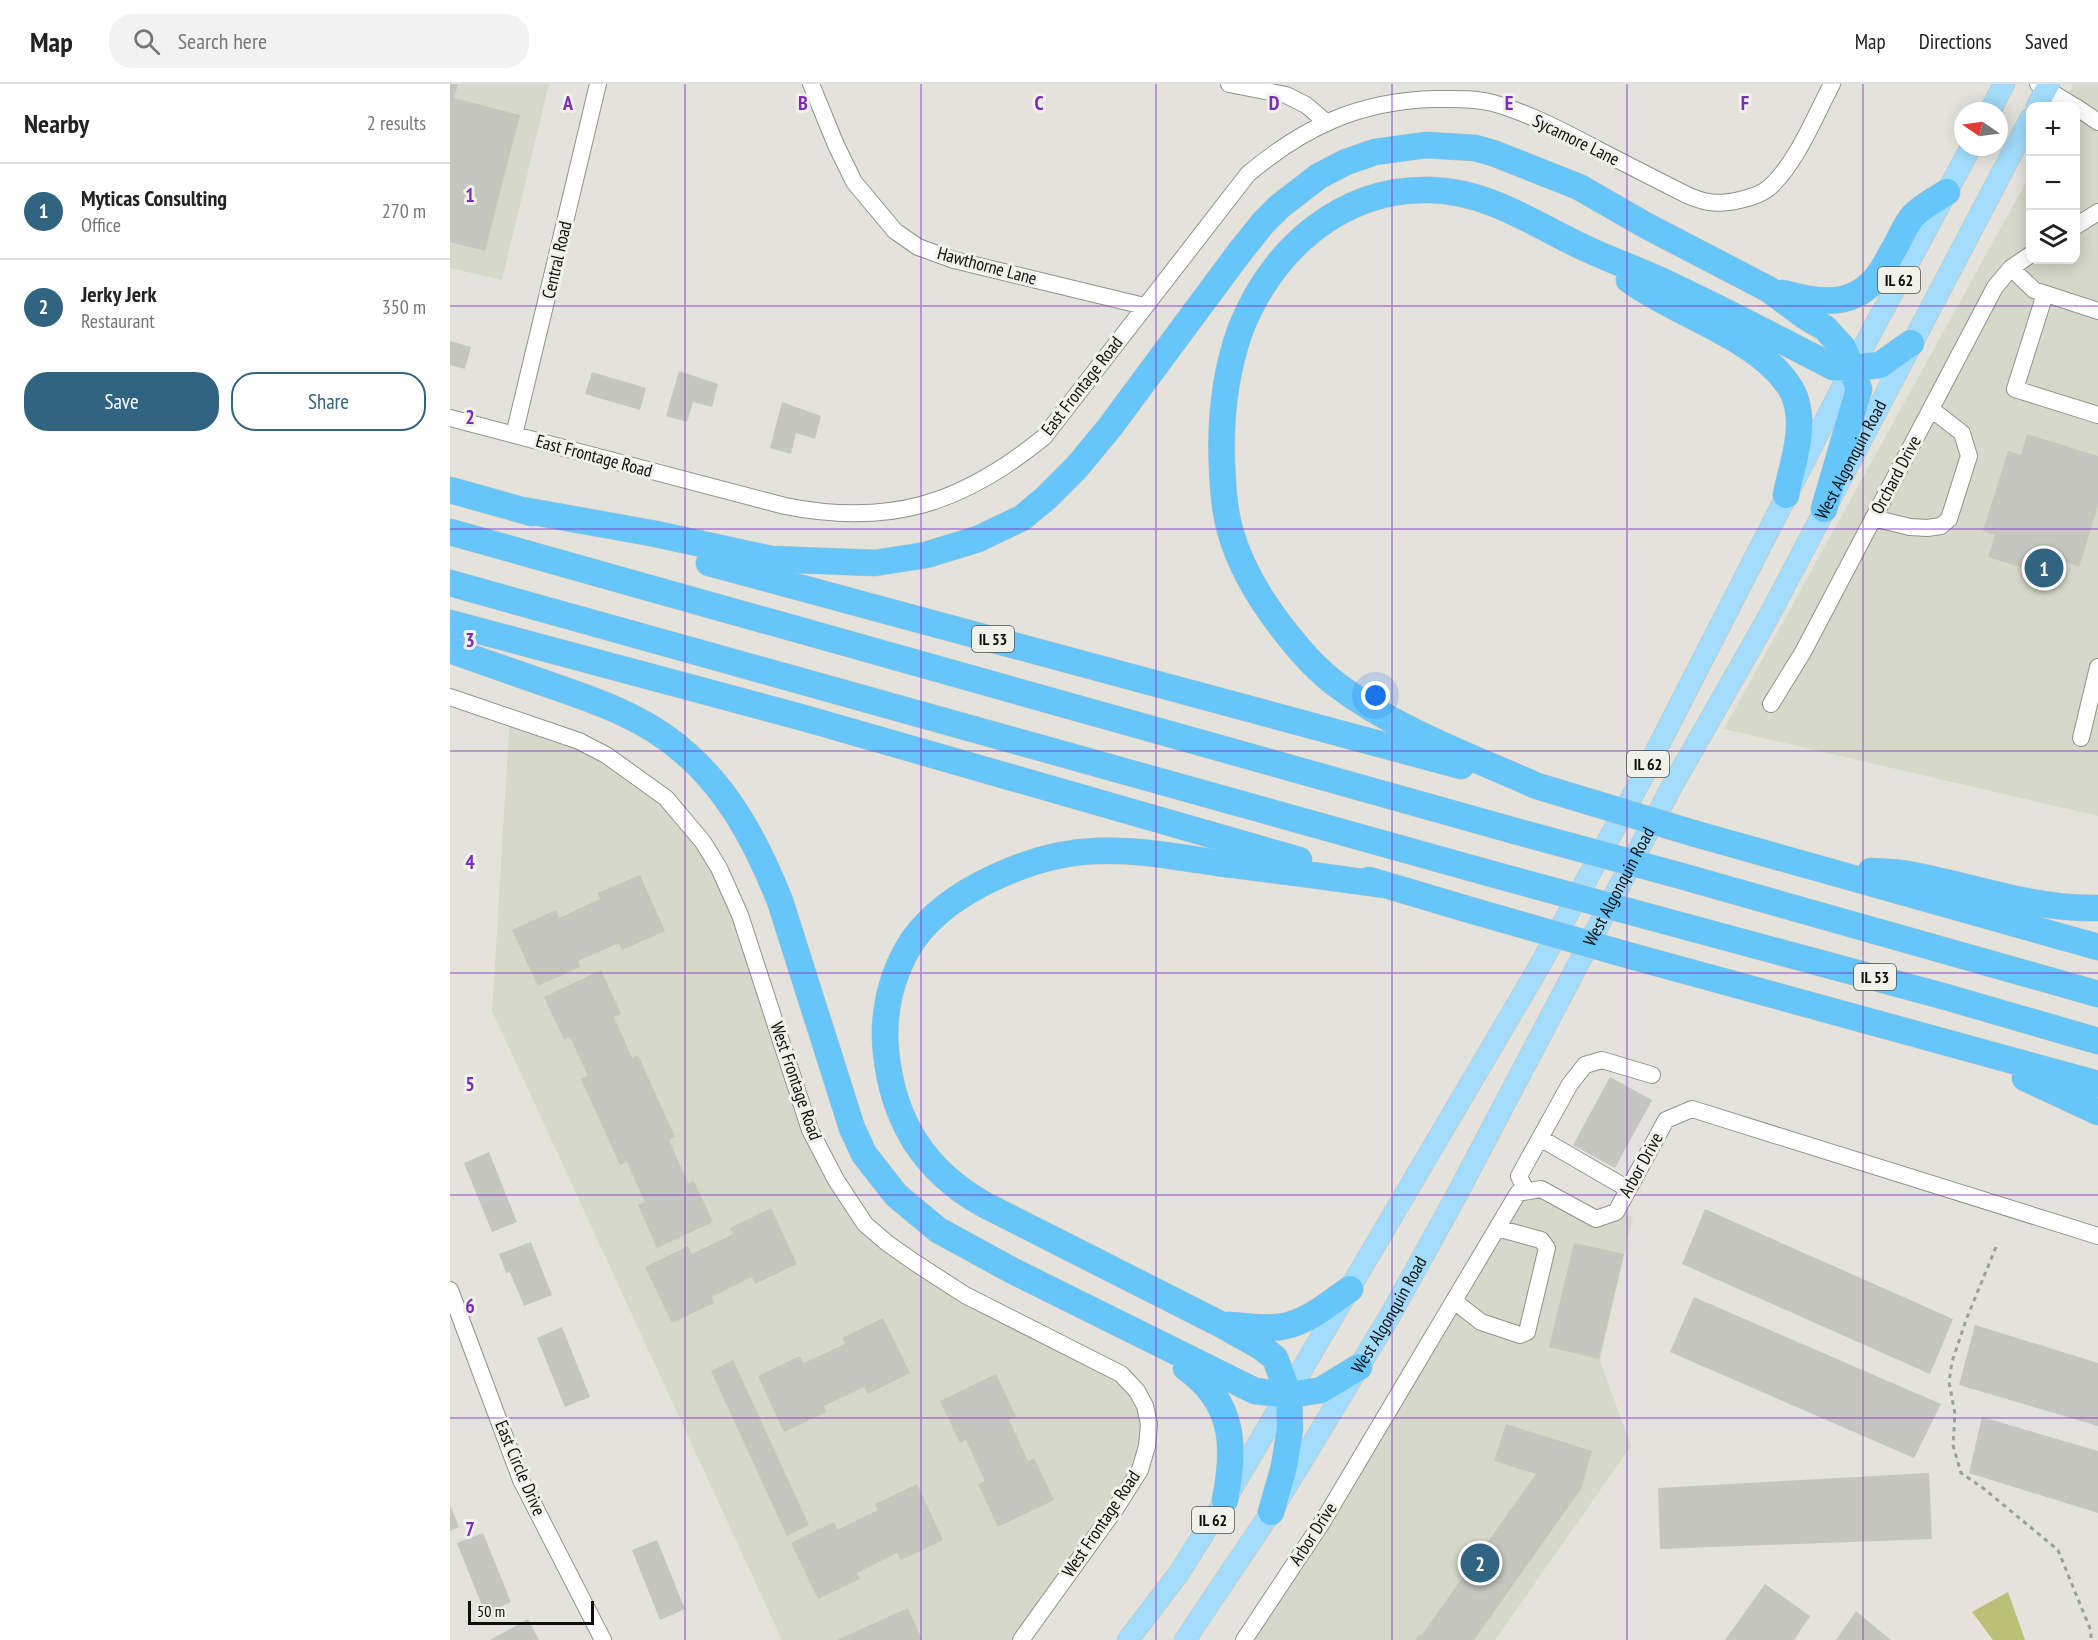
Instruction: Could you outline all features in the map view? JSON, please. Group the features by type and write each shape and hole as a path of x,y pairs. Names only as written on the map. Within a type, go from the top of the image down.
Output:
{"highway":[{"path":"517,509 656,534 771,560 875,563 926,555 978,539 1022,518 1077,467 1110,427 1263,223 1280,206 1319,176 1346,162 1375,152 1426,145 1475,148 1509,158 1579,187 1768,290 1825,328 1844,349 1859,389 1824,509"},
{"path":"1537,786 1408,729 1336,685 1311,662 1286,633 1251,578 1230,530 1225,505 1222,472 1222,409 1229,368 1252,303 1297,243 1335,213 1376,196 1401,191 1454,192 1478,197 1507,208 1588,250 1662,281 1833,367 1852,368 1880,365 1911,343"},
{"path":"1768,290 1810,301 1824,302 1839,301 1858,293 1880,274 1913,216 1947,192"},
{"path":"1588,250 1647,293 1733,338 1755,353 1788,383 1793,393 1799,420 1786,495"},
{"name":"IL 53","path":"450,490 705,562 1537,786 1696,834 2098,946"},
{"name":"IL 53","path":"450,532 2098,994"},
{"name":"IL 53","path":"450,582 2098,1041"},
{"name":"IL 53","path":"450,623 815,722 1631,956 2098,1084"},
{"path":"450,650 591,699 633,717 684,751 723,793 741,819 767,869 780,901 845,1112 864,1154 896,1195 938,1230 1139,1335 1255,1391 1289,1395 1321,1390 1359,1367"},
{"path":"1270,1512 1284,1467 1290,1429 1289,1395 1275,1358 1261,1347 1220,1324 967,1195 928,1159 905,1125 895,1102 889,1077 884,1025 893,979 914,939 931,920 982,883 1005,873 1056,857 1095,851 1151,853 1384,885"},
{"path":"1813,867 1907,874 2037,905 2071,909 2098,908"},
{"path":"1942,1042 2098,1112"},
{"path":"1220,1324 1263,1328 1284,1326 1306,1319 1350,1289"},
{"path":"1139,1335 1202,1379 1220,1402 1230,1442 1230,1478 1225,1500"}],"main road":[{"path":"1995,102 2004,84"},
{"name":"West Algonquin Road","path":"1185,1640 1270,1512 1359,1367 1454,1200 1671,788 1769,616 2026,128"},
{"name":"West Algonquin Road","path":"1128,1640 1179,1573 1225,1500 1289,1395 1539,967 1641,780 1852,368 1966,156"}],"street":[{"name":"Central Road","path":"514,435 598,84"},
{"name":"Hawthorne Lane","path":"811,84 854,182 895,231 918,247 954,260 1144,306"},
{"path":"1229,84 1286,96 1306,105 1326,122"},
{"name":"Sycamore Lane","path":"1326,122 1366,107 1420,99 1458,99 1491,103 1547,123 1687,195 1709,203 1729,203 1769,188 1791,161 1832,84"},
{"path":"2043,91 2065,102"},
{"path":"2080,110 2098,122"},
{"name":"East Frontage Road","path":"450,418 802,509 844,514 897,510 927,504 962,490 1004,468 1044,437 1248,174 1287,144 1326,122"},
{"path":"2080,223 2098,212"},
{"name":"Orchard Drive","path":"1771,704 1803,652 1995,287 2011,268 2026,258"},
{"path":"2011,268 2034,290 2098,311"},
{"path":"2045,294 2015,389 2098,415"},
{"path":"1873,518 1910,527 1928,528 1941,526 1949,519 1969,456 1962,433 1930,409"},
{"path":"2080,738 2098,667"},
{"name":"West Frontage Road","path":"450,697 579,741 606,755 666,798 703,842 719,868 740,915 810,1130 836,1180 865,1224 914,1262 965,1294 1121,1374 1137,1391 1145,1406 1149,1424 1147,1446 1140,1470 1116,1508 1021,1640"},
{"path":"1526,1191 1519,1176 1570,1084 1586,1065 1602,1060 1652,1075"},
{"name":"Arbor Drive","path":"1244,1640 1323,1521 1518,1193 1541,1189 1596,1219 1616,1212 1666,1120 1692,1109 2098,1236"},
{"path":"1540,1138 1628,1189"},
{"path":"1454,1301 1481,1322 1520,1335 1527,1332 1547,1248 1541,1240 1497,1228"},
{"name":"East Circle Drive","path":"450,1290 522,1480 603,1640"}],"path":[{"path":"1996,1247 1966,1320 1952,1362 1949,1382 1955,1414 1953,1445 1960,1473 1983,1488 2058,1550 2091,1631 2091,1640"}],"shaded area":[{"path":"450,84 549,84 502,280 450,268"},
{"path":"2073,84 2098,84 2098,816 1724,729 2026,182 2026,264 2080,264 2080,102 2066,102"},
{"path":"510,717 579,741 666,798 719,868 810,1130 887,1243 1137,1391 1147,1446 1021,1640 782,1640 492,1011"},
{"path":"1541,1189 1596,1219 1616,1212 1633,1217 1600,1361 1631,1446 1495,1640 1244,1640 1518,1193"},
{"path":"2008,1592 2025,1640 1993,1640 1972,1612"}],"building":[{"path":"450,84 458,84 454,98 520,115 485,251 450,242"},
{"path":"450,341 471,347 465,369 450,365"},
{"path":"679,371 718,384 712,407 693,402 687,422 666,416"},
{"path":"592,372 646,388 640,410 585,394"},
{"path":"782,402 821,416 815,439 796,433 791,454 770,448"},
{"path":"2027,434 2098,456 2098,506 2079,567 2066,562 2060,580 1988,557 1995,535 1983,531 2008,451 2021,455"},
{"path":"640,875 665,931 622,950 619,943 578,961 580,967 538,986 512,930 556,910 559,918 600,899 598,893"},
{"path":"601,970 621,1014 614,1017 632,1058 638,1055 675,1137 669,1140 688,1183 694,1181 713,1222 657,1248 638,1205 645,1202 627,1162 620,1165 581,1079 588,1076 570,1037 564,1040 544,997"},
{"path":"1610,1077 1652,1100 1615,1168 1573,1145"},
{"path":"489,1152 517,1222 492,1232 464,1163"},
{"path":"771,1208 797,1264 755,1284 752,1277 712,1297 714,1303 672,1323 645,1267 688,1246 692,1254 733,1234 730,1228"},
{"path":"1705,1209 1953,1319 1930,1374 1682,1264"},
{"path":"531,1242 552,1295 524,1306 510,1272 506,1273 499,1254"},
{"path":"1574,1243 1624,1254 1599,1359 1549,1347"},
{"path":"1694,1297 1941,1404 1914,1458 1670,1352"},
{"path":"883,1318 910,1373 868,1394 864,1387 824,1406 827,1412 784,1432 758,1376 800,1356 804,1363 845,1344 842,1338"},
{"path":"1975,1325 2098,1363 2098,1426 1959,1385"},
{"path":"562,1327 590,1397 565,1407 537,1338"},
{"path":"733,1360 809,1525 787,1536 711,1371"},
{"path":"996,1374 1016,1417 1009,1420 1028,1461 1034,1458 1054,1500 998,1527 978,1484 985,1481 966,1440 960,1443 940,1401"},
{"path":"1982,1417 2098,1451 2098,1513 1969,1473"},
{"path":"1506,1424 1592,1451 1581,1489 1474,1640 1415,1640 1419,1634 1421,1636 1536,1474 1494,1461"},
{"path":"1929,1473 1932,1539 1660,1549 1658,1488"},
{"path":"917,1484 943,1540 901,1560 897,1553 857,1573 860,1579 818,1599 791,1543 834,1522 837,1530 878,1510 875,1504"},
{"path":"450,1505 459,1527 450,1531"},
{"path":"483,1533 511,1602 485,1613 457,1543"},
{"path":"657,1540 685,1609 660,1620 632,1550"},
{"path":"1765,1584 1810,1616 1794,1640 1725,1640"},
{"path":"908,1608 922,1640 837,1640"},
{"path":"1856,1611 1891,1640 1836,1640"},
{"path":"528,1619 539,1640 490,1640"}],"place":[{"name":"Myticas Consulting","path":"2044,568"},
{"name":"Jerky Jerk","path":"1480,1563"}]}
